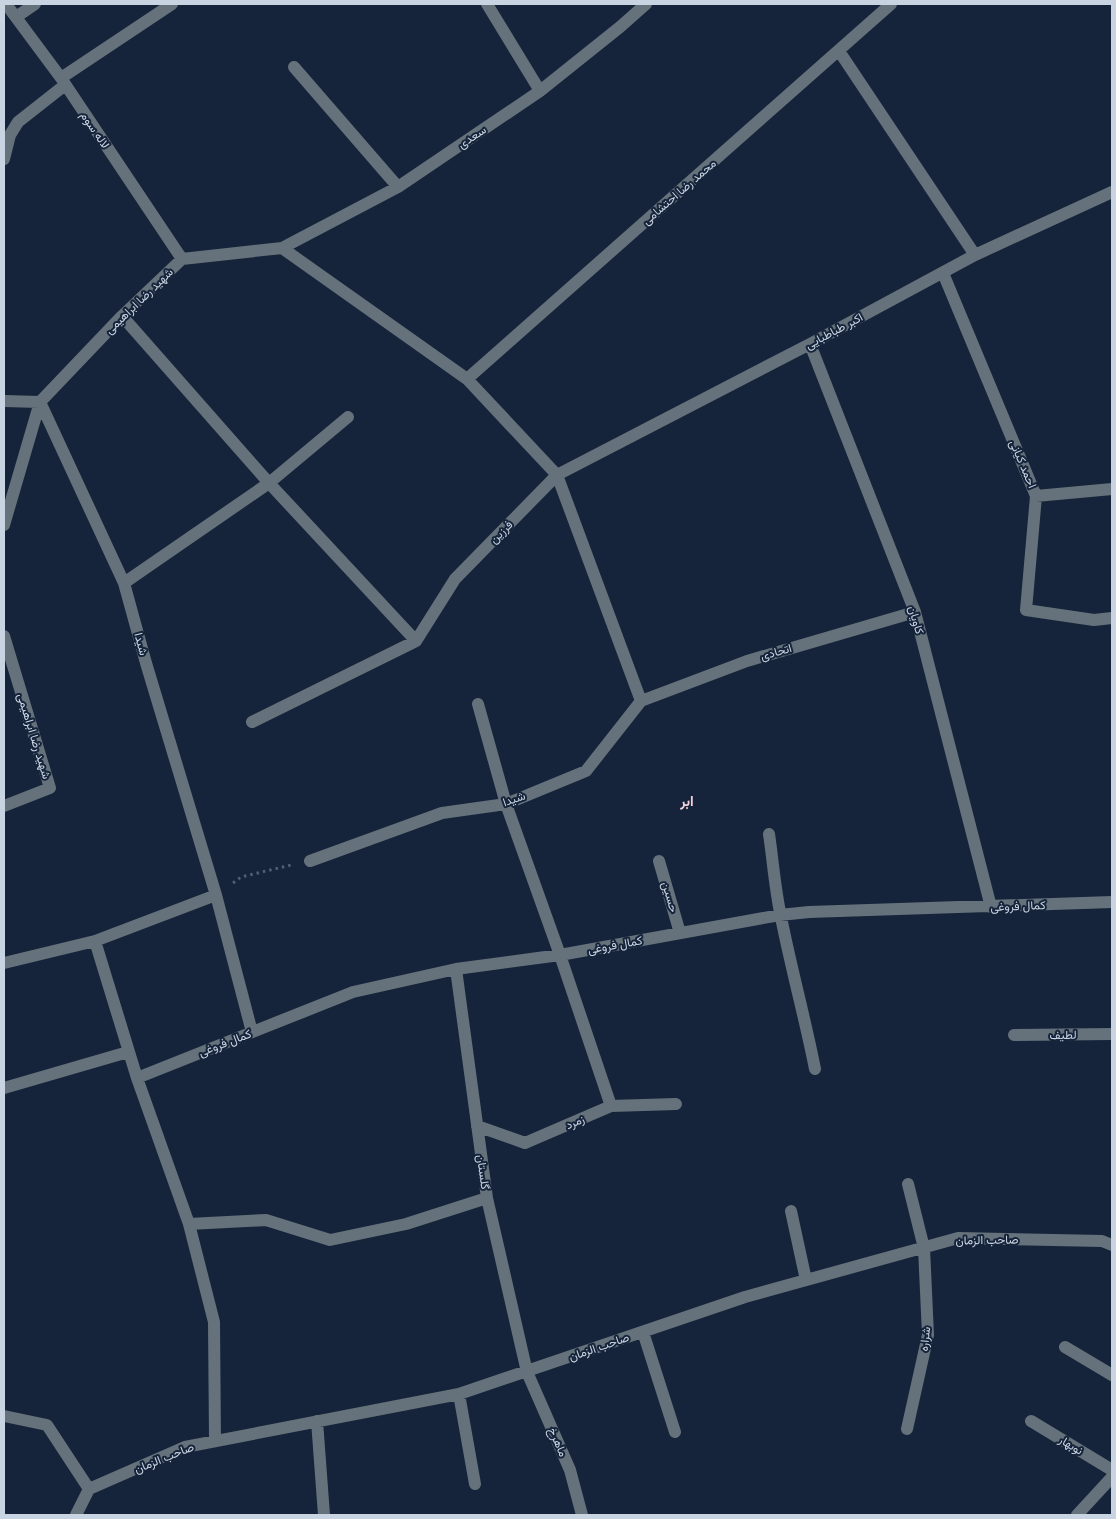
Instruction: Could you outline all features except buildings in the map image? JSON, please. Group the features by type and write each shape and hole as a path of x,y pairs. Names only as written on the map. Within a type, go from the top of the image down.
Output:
{"street":[{"name":"لاله سوم","path":"6,4 63,81 182,259"},
{"path":"16,17 35,4"},
{"path":"4,159 10,135 18,122 63,81 172,4"},
{"path":"487,4 540,91"},
{"name":"سعدی","path":"282,248 398,187 540,91 646,4"},
{"name":"محمد رضا احتشامی","path":"467,379 891,4"},
{"path":"839,51 975,255"},
{"path":"294,67 398,187"},
{"name":"اکبر طباطبایی","path":"557,475 810,344 975,255 1112,192"},
{"path":"282,248 467,379 557,475 641,701"},
{"name":"شهید رضا ابراهیمی","path":"40,402 122,316 182,259 282,248"},
{"name":"احمد کیانی","path":"943,273 1036,496 1026,610 1094,620 1112,618"},
{"path":"122,316 269,483 416,641 252,722"},
{"name":"کاویان","path":"810,344 915,612 991,907"},
{"path":"4,401 40,402 4,525"},
{"name":"شیدا","path":"40,402 124,583 146,663 216,895 252,1032"},
{"path":"124,583 269,483 348,417"},
{"name":"فرزین","path":"416,641 455,579 557,475"},
{"path":"1036,496 1112,489"},
{"name":"اتحادی","path":"641,701 747,660 915,612"},
{"name":"شهید رضا ابراهیمی","path":"4,636 50,788 4,806"},
{"name":"شیدا","path":"310,861 442,813 506,804 586,771 641,701"},
{"path":"478,704 506,804 611,1106"},
{"path":"769,834 780,915 806,1020 815,1070"},
{"name":"حسین","path":"659,861 680,933"},
{"path":"4,963 95,941 216,895"},
{"name":"کمال فروغی","path":"136,1078 353,992 456,969 560,955 780,915 809,912 1112,902"},
{"path":"95,941 136,1078 189,1224 214,1322 215,1441"},
{"name":"گلستان","path":"456,969 487,1198 527,1372"},
{"name":"لطیف","path":"1014,1035 1112,1034"},
{"path":"4,1088 128,1052"},
{"name":"زمرد","path":"477,1126 525,1143 611,1106 676,1104"},
{"name":"شراره","path":"907,1429 928,1335 924,1248 908,1184"},
{"path":"189,1224 266,1220 330,1240 406,1224 487,1198"},
{"path":"791,1211 806,1280"},
{"name":"صاحب الزمان","path":"89,1489 185,1447 459,1394 745,1297 958,1238 1102,1241 1112,1246"},
{"path":"643,1332 674,1432"},
{"path":"1065,1347 1112,1375"},
{"name":"ماهرخ","path":"527,1372 570,1470 582,1515"},
{"path":"459,1394 475,1484"},
{"path":"4,1416 47,1425 89,1489 76,1515"},
{"path":"317,1421 324,1515"},
{"name":"نوبهار","path":"1031,1421 1112,1470"},
{"path":"1077,1515 1112,1477"}],"path":[{"path":"216,895 241,877 310,861"}],"district":[{"name":"ابر","path":"687,801"}]}
